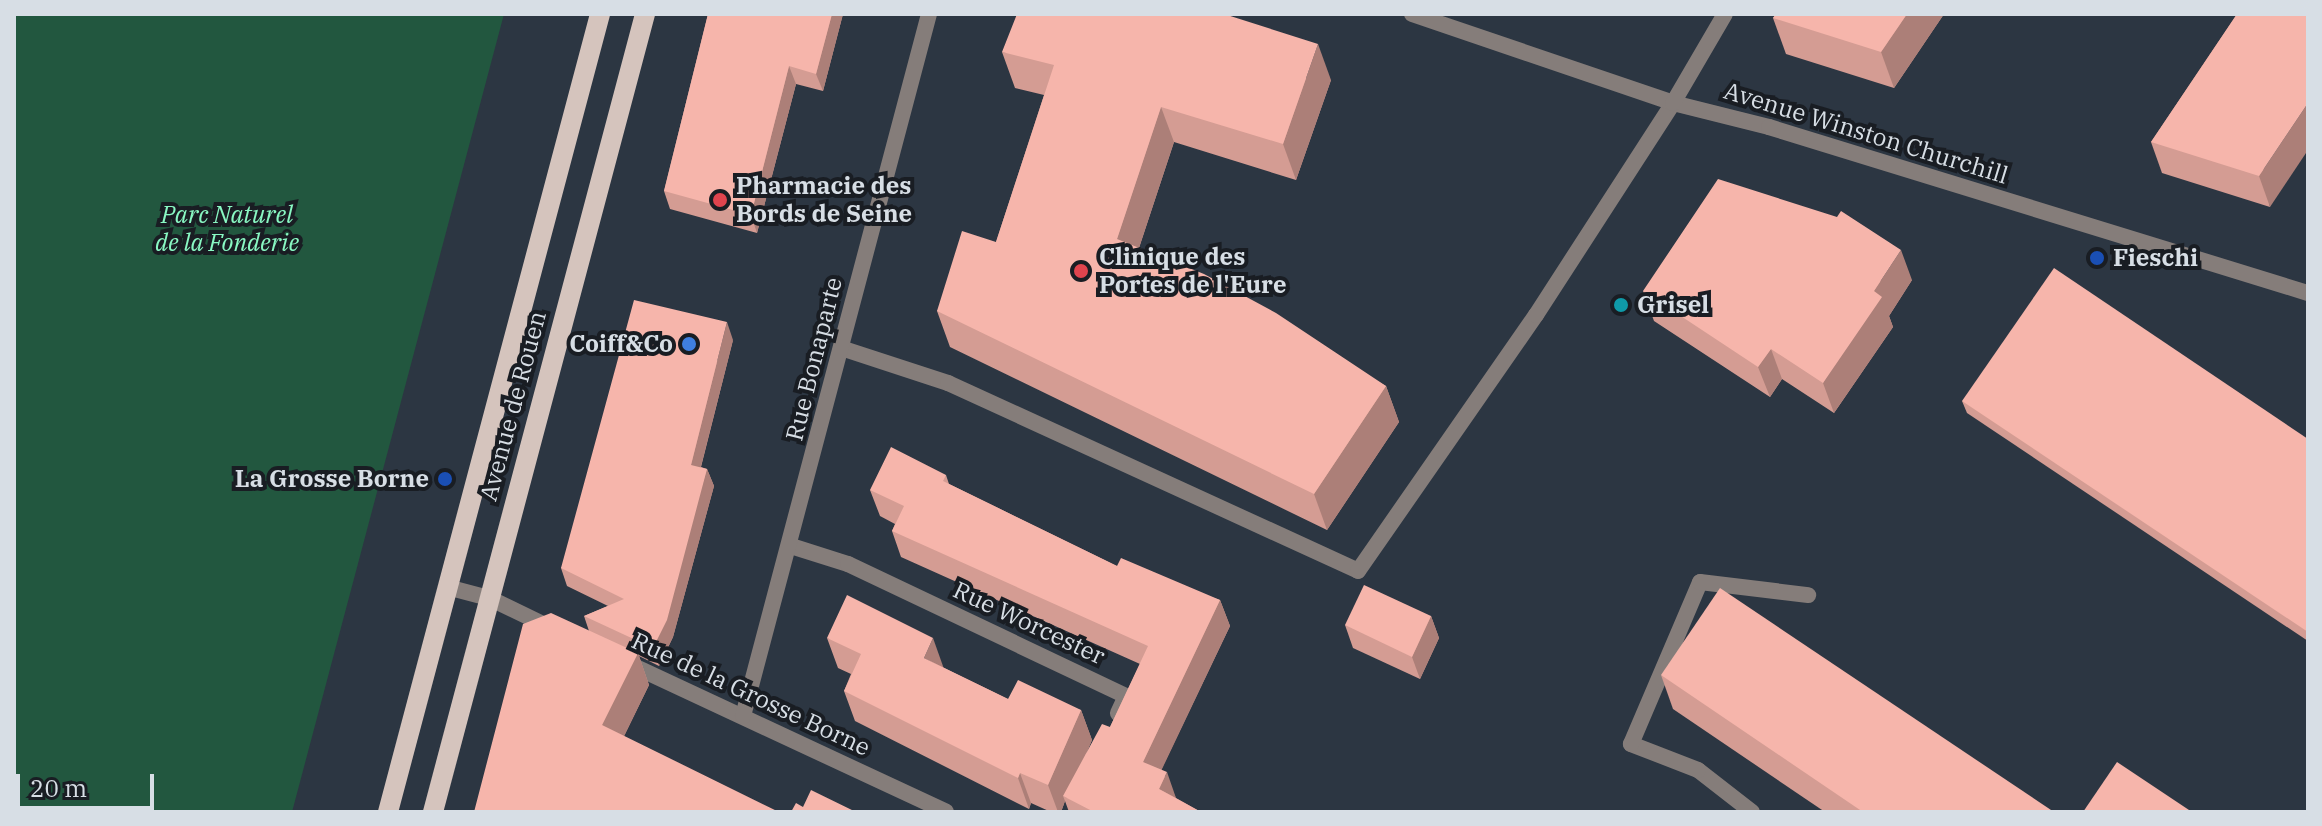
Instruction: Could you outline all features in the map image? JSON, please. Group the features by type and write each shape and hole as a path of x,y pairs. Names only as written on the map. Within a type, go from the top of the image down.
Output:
{"main road":[{"name":"Avenue de Rouen","path":"388,812 600,14"},
{"name":"Avenue de Rouen","path":"433,812 645,14"}],"street":[{"name":"Rue Bonaparte","path":"743,716 791,546 929,14"},
{"name":"Avenue Winston Churchill","path":"1412,14 1673,103 1769,127 2308,293"},
{"path":"841,348 948,383 1358,571 1536,315 1673,103 1725,14"},
{"name":"Rue Worcester","path":"791,546 848,564 1126,696 1107,735"},
{"path":"1752,812 1698,770 1631,744 1700,582 1808,595"},
{"path":"447,587 489,598 575,639"},
{"name":"Rue de la Grosse Borne","path":"603,652 946,812"}],"green space":[{"name":"Parc Naturel de la Fonderie","path":"14,14 504,14 292,812 14,812"}],"building":[{"path":"708,14 832,14 816,74 789,66 751,215 664,191"},
{"name":"Clinique des Portes de l'Eure","path":"1017,14 1224,14 1318,44 1283,144 1161,107 1117,239 1204,274 1276,313 1386,386 1314,494 937,311 962,231 996,242 1054,65 1002,52"},
{"path":"1776,14 1907,14 1881,52 1773,18"},
{"path":"2237,14 2308,14 2308,103 2259,176 2151,142"},
{"path":"1718,179 1837,217 1841,211 1901,250 1874,291 1882,297 1823,383 1771,349 1758,367 1643,291"},
{"path":"2054,268 2308,439 2308,632 1962,401"},
{"path":"634,300 727,322 691,465 707,469 667,620 653,648 584,616 624,599 561,568"},
{"path":"891,447 946,475 943,481 1117,566 1121,558 1220,600 1143,762 1167,772 1159,789 1201,812 1094,812 1063,796 1102,724 1110,727 1148,646 892,531 904,506 870,490"},
{"path":"1364,585 1431,616 1412,657 1345,625"},
{"path":"1720,588 2054,812 1863,812 1661,675"},
{"path":"847,595 933,638 924,658 1008,699 1018,680 1081,710 1048,785 1020,773 1018,778 844,691 861,654 827,638"},
{"path":"551,613 638,653 602,725 779,812 474,812 523,624"},
{"path":"2117,762 2192,812 2083,812"},
{"path":"811,790 856,812 791,812 796,803 803,807"}],"place":[{"name":"Pharmacie des Bords de Seine","path":"720,200"},
{"name":"Fieschi","path":"2097,258"},
{"name":"Clinique des Portes de l'Eure","path":"1081,271"},
{"name":"Grisel","path":"1621,305"},
{"name":"Coiff&Co","path":"689,344"},
{"name":"La Grosse Borne","path":"445,479"}]}
